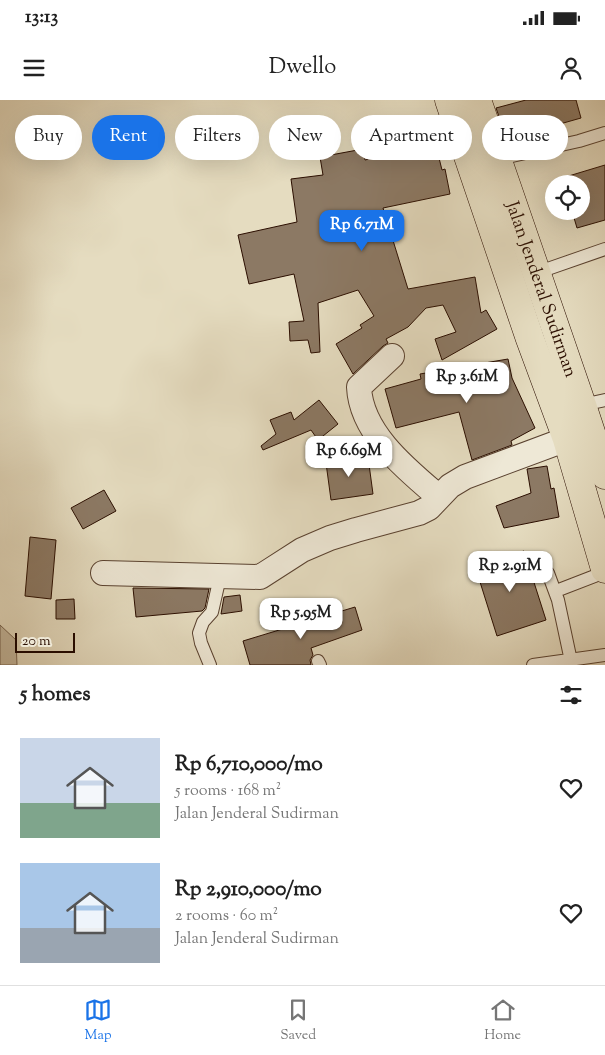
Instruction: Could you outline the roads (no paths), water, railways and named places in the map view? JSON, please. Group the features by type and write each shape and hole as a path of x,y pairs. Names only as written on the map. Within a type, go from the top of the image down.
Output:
{"highway":[{"name":"Jalan Jenderal Sudirman","path":"450,102 530,339 567,439 605,571"},
{"name":"Jalan Jenderal Sudirman","path":"478,102 483,115"},
{"name":"Jalan Jenderal Sudirman","path":"498,160 536,273 594,402 605,475"}],"street":[{"path":"392,356 359,387 360,399 374,430 392,454 439,498"},
{"path":"103,573 260,577 302,550 330,538 419,513 429,508 450,486 465,477 567,439"}],"lane":[{"path":"568,144 605,133"},
{"path":"536,273 605,249"},
{"path":"556,591 605,571"},
{"path":"548,573 556,591 571,661"},
{"path":"210,665 199,633 203,622 212,612 220,577"},
{"path":"533,665 605,655"}]}
